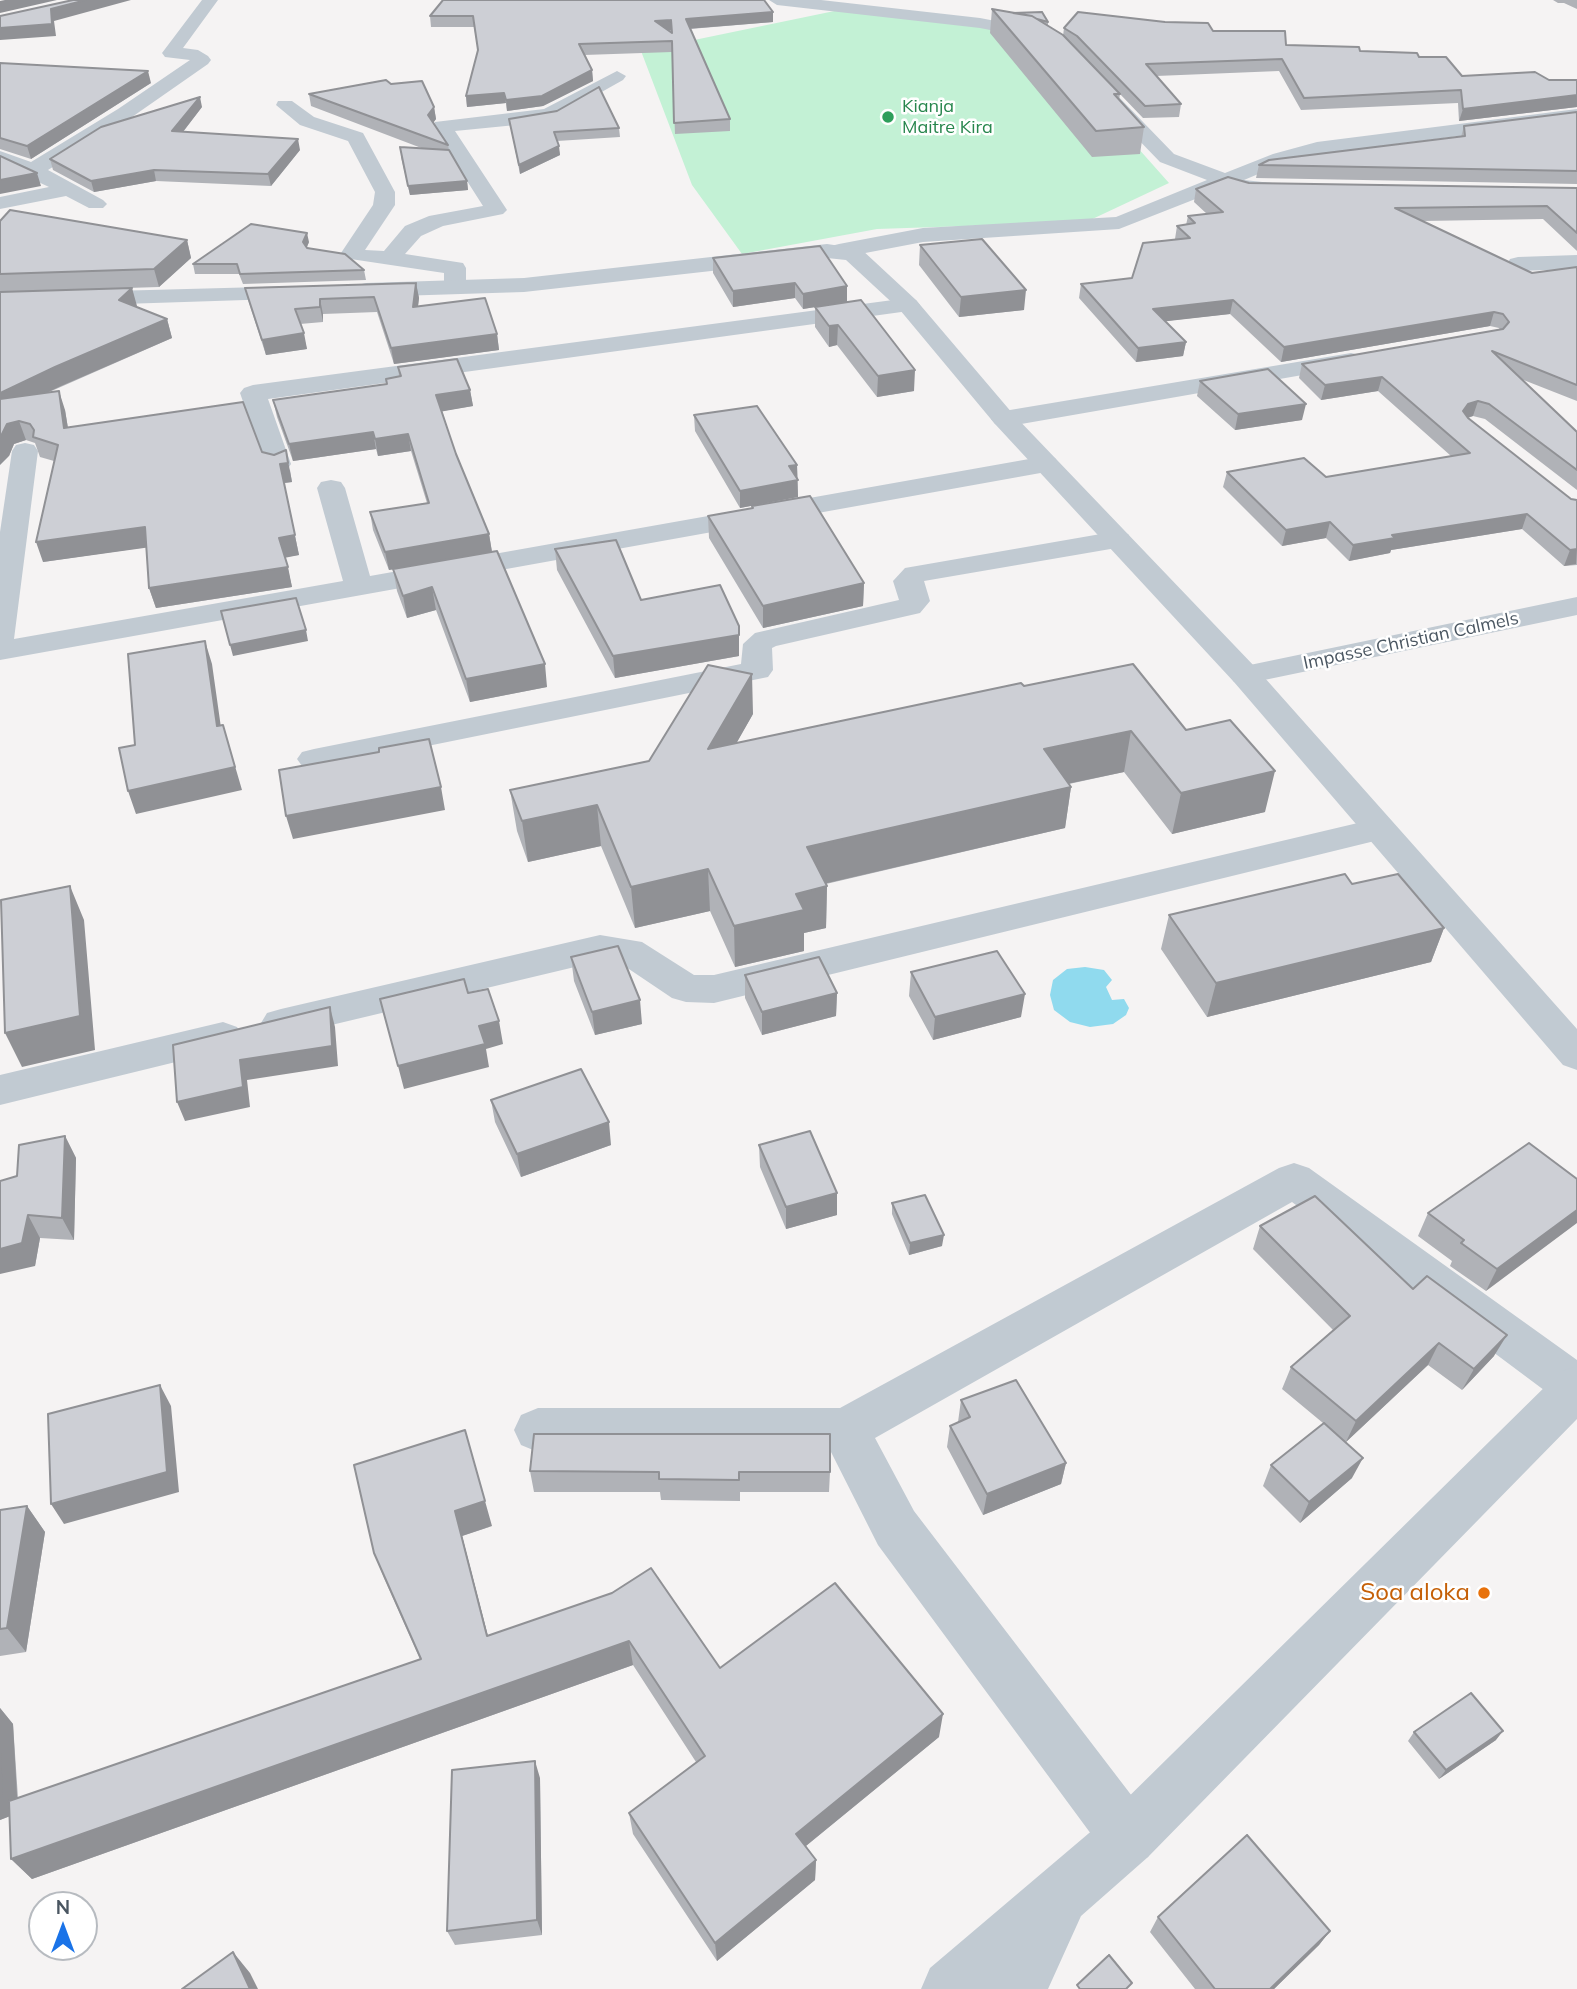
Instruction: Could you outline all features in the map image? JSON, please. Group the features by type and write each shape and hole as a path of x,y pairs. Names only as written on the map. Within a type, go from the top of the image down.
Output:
{"street":[{"path":"33,170 125,113 202,60 192,54 171,53 210,0"},
{"path":"777,0 980,23 1036,34 1057,48"},
{"path":"389,259 413,231 438,221 496,211 442,126 550,113 617,76"},
{"path":"1095,83 1167,158 1247,188 1298,188"},
{"path":"285,105 307,121 356,136 385,192 384,205 341,252 455,268 455,287"},
{"path":"349,291 524,285 839,250 923,236 1119,223 1280,158 1317,148 1577,115"},
{"path":"0,157 33,170 96,204"},
{"path":"0,204 66,190"},
{"path":"839,250 859,258 908,305 1004,419 1245,676 1577,1055"},
{"path":"1518,264 1577,262"},
{"path":"0,301 323,292"},
{"path":"278,464 253,393 908,305"},
{"path":"1004,419 1369,356"},
{"path":"0,637 25,451"},
{"path":"0,651 1046,464"},
{"path":"331,488 359,587"},
{"path":"314,759 757,670 755,656 758,644 766,639 909,607 915,601 908,581 915,574 1118,540"},
{"name":"Impasse Christian Calmels","path":"1245,676 1577,606"},
{"path":"0,1090 600,948 629,951 686,988 714,989 1379,829"},
{"path":"538,1430 845,1430 1294,1180 1577,1387 1128,1838 951,1989"},
{"path":"845,1430 896,1528 1128,1838"},
{"path":"1017,1989 1059,1898"}],"green space":[{"name":"Kianja Maitre Kira","path":"849,8 1010,29 1042,40 1169,183 1086,222 877,229 742,254 692,185 641,51"}],"water":[{"path":"1085,967 1104,970 1112,980 1106,987 1112,1000 1124,999 1129,1008 1126,1015 1113,1024 1090,1027 1070,1022 1054,1010 1050,995 1053,980 1067,969"}],"building":[{"path":"73,0 86,0 51,9 52,24 0,28 0,16"},
{"path":"443,0 764,0 773,12 686,19 730,119 674,123 672,41 579,44 592,70 542,96 506,100 504,93 466,96 478,50 473,16 430,16","holes":["671,20 672,33 655,21"]},
{"path":"992,9 1032,16 1063,35 1120,94 1114,94 1144,127 1096,131"},
{"path":"1042,12 1048,22 1013,13"},
{"path":"1078,12 1165,22 1208,23 1213,31 1285,31 1286,45 1359,47 1360,51 1446,57 1462,76 1535,72 1549,80 1577,80 1577,95 1463,109 1461,90 1304,98 1282,59 1146,64 1181,104 1145,106 1077,36 1064,28"},
{"path":"0,63 148,71 27,146 0,138"},
{"path":"386,80 391,84 422,81 434,107 428,115 448,145 309,94"},
{"path":"599,87 619,128 554,132 559,146 519,165 509,119 557,111"},
{"path":"200,97 172,131 298,139 268,174 154,170 91,181 50,159 101,127"},
{"path":"1577,112 1577,171 1259,165 1269,160 1465,136 1464,126"},
{"path":"400,147 449,150 467,181 408,186"},
{"path":"0,156 37,173 0,180"},
{"path":"1228,177 1249,183 1577,188 1577,233 1547,206 1395,208 1532,273 1577,267 1577,385 1492,351 1577,432 1577,470 1489,404 1478,401 1468,404 1463,411 1468,418 1571,499 1577,500 1577,549 1570,550 1527,514 1392,535 1395,538 1353,545 1330,522 1286,530 1227,472 1304,458 1326,477 1470,453 1382,377 1325,385 1302,364 1503,329 1509,322 1503,314 1494,312 1284,347 1233,300 1153,309 1186,342 1138,348 1081,284 1132,278 1143,243 1190,238 1177,226 1195,223 1188,216 1223,212 1196,189"},
{"path":"10,210 187,240 154,269 0,274 0,221"},
{"path":"251,224 307,233 303,242 307,248 345,254 364,270 240,274 237,264 193,264"},
{"path":"982,239 1026,290 961,297 920,245"},
{"path":"820,246 847,286 803,294 795,283 733,291 713,258"},
{"path":"416,283 413,307 485,298 497,334 391,348 374,297 320,299 320,307 295,309 304,333 262,340 245,288"},
{"path":"132,288 119,300 167,319 0,393 0,292"},
{"path":"861,300 915,370 878,376 838,325 829,326 815,307"},
{"path":"457,359 470,390 436,395 456,454 489,534 385,552 370,512 429,503 408,434 375,439 373,432 289,444 273,400 387,384 386,379 401,376 398,367"},
{"path":"1268,369 1306,404 1238,414 1200,381"},
{"path":"59,391 64,428 243,402 262,452 274,455 286,450 288,463 280,464 295,535 279,538 288,567 149,588 145,527 36,542 58,445 33,437 34,430 30,424 19,421 7,424 0,438 0,399"},
{"path":"757,406 797,465 789,466 798,480 740,491 694,415"},
{"path":"810,496 864,583 763,606 708,516"},
{"path":"616,540 641,600 720,585 739,626 739,635 613,656 555,549"},
{"path":"497,551 545,664 466,679 432,587 403,596 393,569"},
{"path":"296,598 306,630 230,645 221,611"},
{"path":"205,641 217,726 223,725 235,767 128,791 119,748 135,745 128,654"},
{"path":"1133,664 1186,730 1230,720 1275,771 1181,793 1131,731 1044,749 1071,787 807,847 827,886 796,894 804,910 734,926 708,869 631,887 597,805 522,821 510,790 649,761 708,665 752,674 708,749 1021,683 1024,686"},
{"path":"429,739 441,787 286,816 279,770 379,752 379,748"},
{"path":"1345,874 1352,884 1398,874 1444,928 1216,983 1169,915"},
{"path":"70,886 80,1016 5,1033 1,900"},
{"path":"618,946 640,1000 592,1012 571,957"},
{"path":"997,951 1025,994 935,1017 911,972"},
{"path":"819,957 837,993 762,1012 745,975"},
{"path":"464,979 468,993 488,989 499,1021 479,1026 485,1044 398,1066 380,999"},
{"path":"330,1007 332,1046 240,1060 243,1087 177,1102 173,1045"},
{"path":"581,1069 609,1122 517,1154 491,1100"},
{"path":"810,1131 837,1193 786,1207 759,1145"},
{"path":"65,1136 62,1218 28,1215 22,1243 0,1249 0,1181 17,1176 19,1145"},
{"path":"1529,1143 1577,1179 1577,1210 1497,1269 1461,1243 1464,1240 1428,1213"},
{"path":"925,1195 944,1235 910,1243 892,1203"},
{"path":"1315,1196 1413,1289 1427,1276 1507,1335 1474,1369 1439,1343 1356,1421 1291,1367 1350,1316 1260,1226"},
{"path":"1016,1380 1066,1463 987,1494 950,1426 970,1417 961,1400"},
{"path":"160,1385 167,1472 51,1504 48,1414"},
{"path":"1324,1423 1363,1458 1309,1502 1271,1465"},
{"path":"465,1430 485,1501 455,1511 487,1636 612,1593 651,1568 720,1668 835,1583 943,1714 796,1834 816,1860 715,1943 629,1813 705,1756 629,1641 11,1859 9,1801 421,1659 374,1553 354,1465"},
{"path":"534,1434 830,1434 830,1472 739,1472 739,1480 659,1479 659,1472 530,1471"},
{"path":"27,1506 7,1628 0,1629 0,1510"},
{"path":"1471,1693 1503,1731 1446,1770 1414,1732"},
{"path":"0,1752 2,1796 0,1797"},
{"path":"535,1761 537,1920 447,1931 452,1770"},
{"path":"1247,1835 1330,1931 1270,1989 1215,1989 1158,1917"},
{"path":"233,1952 250,1989 182,1989"},
{"path":"1109,1955 1132,1983 1126,1989 1080,1989 1077,1985"}],"place":[{"name":"Kianja Maitre Kira","path":"888,117"},
{"name":"Soa aloka","path":"1484,1593"}]}
